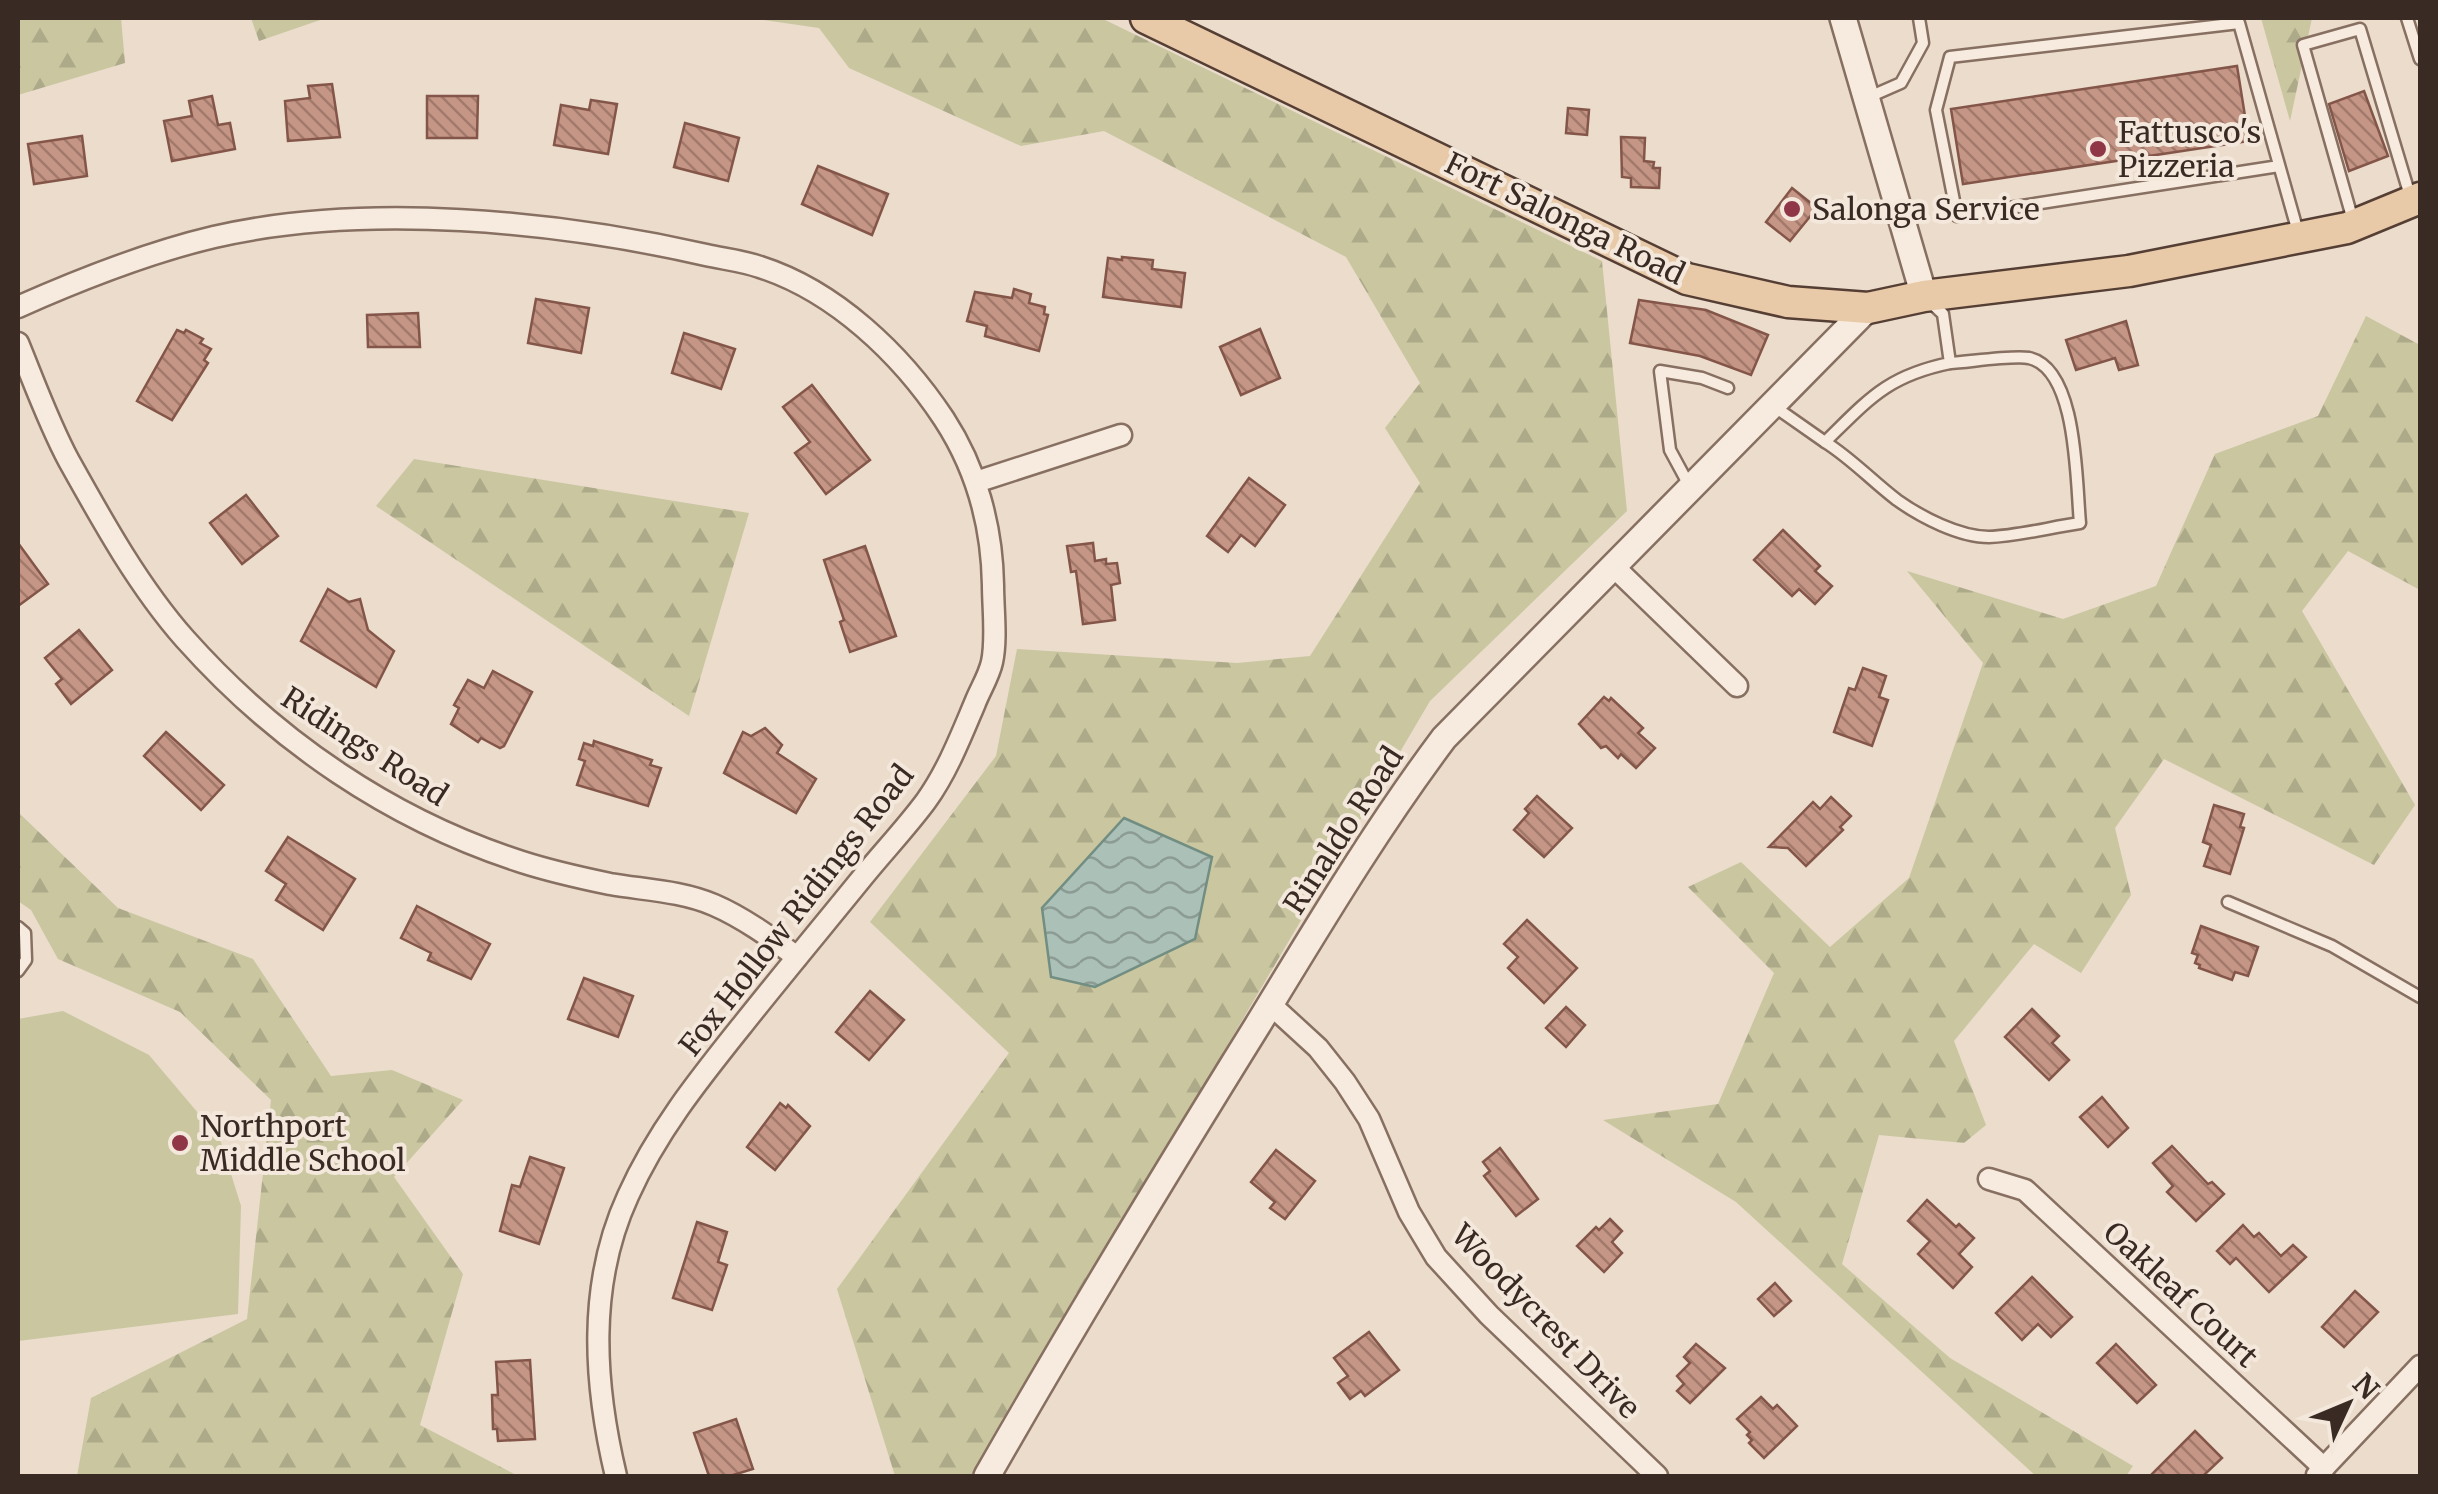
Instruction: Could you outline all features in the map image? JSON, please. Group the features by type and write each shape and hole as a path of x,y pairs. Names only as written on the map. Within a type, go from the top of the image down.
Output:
{"main road":[{"name":"Fort Salonga Road","path":"1146,18 1687,279 1788,302 1868,308 1924,296 2128,272 2354,225 2416,200"}],"street":[{"path":"1844,18 1924,296"},
{"name":"Fox Hollow Ridings Road","path":"18,308 80,279 147,256 217,236 290,224 454,219 558,230 690,251 763,268 828,300 879,341 927,392 959,442 976,482 992,554 992,661 958,744 928,798 660,1131 625,1201 606,1266 596,1336 602,1414 616,1476"},
{"name":"Rinaldo Road","path":"987,1476 1363,852 1444,738 1868,308"},
{"name":"Ridings Road","path":"18,344 67,458 126,557 183,636 253,709 315,757 384,802 458,840 526,864 713,904 797,957"},
{"path":"976,482 1122,435"},
{"path":"1613,566 1737,686"},
{"name":"Woodycrest Drive","path":"1270,1004 1318,1048 1345,1082 1368,1118 1409,1212 1436,1257 1490,1315 1657,1476"},
{"name":"Oakleaf Court","path":"1989,1179 2025,1190 2320,1472"},
{"path":"2320,1472 2420,1366"}],"lane":[{"path":"1868,98 1902,83 1923,43 1919,18"},
{"path":"2407,18 2420,60"},
{"path":"2280,166 1957,216 1936,110 1950,57 2239,24 2280,166 2300,238"},
{"path":"2354,225 2302,45 2360,29 2416,200"},
{"path":"1924,296 1943,314 1950,363"},
{"path":"1772,405 1825,442 1849,456 1898,500 1960,532 1987,537 2080,523 2066,400 2055,377 2029,358 1950,363 1919,370 1884,385 1825,442"},
{"path":"1691,488 1670,450 1660,371 1702,378 1728,388"},
{"path":"2228,902 2332,946 2420,997"},
{"path":"18,927 26,933 26,960 18,971"}],"green space":[{"path":"18,18 121,18 125,63 18,95"},
{"path":"251,18 326,18 259,41"},
{"path":"749,18 1101,18 1602,261 1627,511 1430,701 974,1476 895,1476 837,1289 1009,1053 870,922 996,756 1017,649 1237,663 1310,656 1420,483 1385,428 1420,383 1346,257 1104,131 1021,146 849,68 819,28"},
{"path":"2261,18 2312,18 2290,121"},
{"path":"2366,316 2420,345 2420,590 2348,551 2302,611 2415,805 2374,865 2164,759 2115,828 2131,895 2081,973 2034,944 1954,1041 1986,1125 1964,1143 1879,1135 1842,1264 1950,1358 2133,1466 2126,1476 2036,1476 1736,1202 1603,1120 1718,1104 1774,973 1688,887 1741,862 1830,947 1909,878 1983,663 1907,571 2063,619 2156,586 2215,454 2318,416"},
{"path":"414,459 749,513 689,716 376,506"},
{"path":"18,812 118,908 253,959 331,1076 392,1070 463,1100 394,1177 463,1274 420,1425 518,1476 77,1476 91,1398 247,1319 271,1100 180,1012 58,959 31,910 18,901"},
{"path":"63,1011 149,1055 220,1139 241,1206 238,1314 18,1341 18,1019"}],"water":[{"path":"1124,818 1212,857 1195,939 1095,987 1051,977 1042,908"}],"building":[{"path":"2237,66 2249,141 1963,184 1951,109"},
{"path":"332,84 340,137 288,141 285,101 310,98 308,86"},
{"path":"2364,91 2388,156 2349,171 2329,104"},
{"path":"212,96 218,125 230,123 235,149 172,161 164,121 192,116 189,101"},
{"path":"427,96 478,96 477,138 427,138"},
{"path":"591,100 617,104 608,154 554,145 561,105 589,110"},
{"path":"1568,108 1589,110 1587,135 1566,133"},
{"path":"685,123 739,138 728,181 674,167"},
{"path":"82,136 87,176 34,184 28,144"},
{"path":"1621,137 1645,138 1644,161 1654,162 1653,168 1660,168 1659,188 1631,187 1631,178 1622,177"},
{"path":"818,166 888,194 872,235 802,204"},
{"path":"1792,188 1817,208 1790,241 1766,222"},
{"path":"1108,258 1153,260 1152,269 1185,273 1181,307 1103,297"},
{"path":"1014,289 1031,294 1029,303 1045,307 1044,314 1048,315 1039,351 985,336 987,326 967,321 975,292 1012,298"},
{"path":"536,299 589,308 581,353 528,343"},
{"path":"1639,300 1706,310 1768,335 1751,375 1700,356 1630,343"},
{"path":"418,313 420,347 368,347 367,315"},
{"path":"2126,321 2138,365 2119,370 2115,358 2076,370 2066,340"},
{"path":"1260,329 1280,378 1241,395 1220,347"},
{"path":"177,330 203,339 200,343 211,349 204,360 208,363 172,420 137,401"},
{"path":"684,333 735,349 721,389 672,373"},
{"path":"812,385 870,460 826,494 795,453 810,442 783,407"},
{"path":"1249,478 1285,505 1255,546 1241,535 1228,552 1207,536"},
{"path":"246,495 278,536 242,564 210,523"},
{"path":"1783,530 1820,566 1815,571 1832,586 1815,604 1799,589 1792,596 1754,560"},
{"path":"18,543 48,584 18,606"},
{"path":"1093,543 1095,561 1117,563 1120,583 1111,585 1115,620 1083,624 1076,571 1071,572 1067,546"},
{"path":"865,546 896,636 850,652 824,560"},
{"path":"328,589 349,602 360,599 368,630 394,651 376,687 301,641"},
{"path":"79,630 112,670 71,704 56,684 62,679 45,658"},
{"path":"1863,668 1886,676 1879,697 1888,700 1872,746 1834,732 1849,688 1855,690"},
{"path":"493,671 532,692 500,748 481,738 478,742 451,724 459,708 454,705 468,680 484,688"},
{"path":"1604,697 1609,701 1611,698 1643,728 1638,733 1655,748 1636,768 1621,754 1618,758 1606,746 1601,748 1579,724"},
{"path":"765,728 782,745 777,753 816,779 796,813 724,773 743,732 751,736"},
{"path":"166,732 224,785 201,810 144,756"},
{"path":"594,741 652,760 650,765 661,768 648,806 577,785 585,761 579,759 584,743 593,746"},
{"path":"1537,796 1572,828 1544,857 1514,830"},
{"path":"1831,797 1851,816 1840,827 1843,830 1806,866 1788,848 1769,847 1813,802 1820,809"},
{"path":"2214,805 2244,814 2240,827 2244,828 2230,874 2204,866 2211,845 2203,842"},
{"path":"288,837 355,879 323,930 276,900 286,884 266,871"},
{"path":"417,906 490,944 471,979 428,960 431,953 401,938"},
{"path":"1527,920 1577,968 1544,1003 1508,968 1518,957 1504,944"},
{"path":"2201,926 2258,947 2248,976 2235,972 2232,980 2199,968 2195,963 2198,955 2192,953"},
{"path":"584,978 633,996 618,1037 568,1019"},
{"path":"870,991 904,1020 869,1060 836,1032"},
{"path":"1566,1007 1585,1025 1566,1047 1546,1028"},
{"path":"2032,1009 2059,1036 2052,1043 2069,1060 2049,1080 2005,1037"},
{"path":"2102,1097 2128,1128 2108,1147 2080,1117"},
{"path":"780,1103 786,1108 788,1105 810,1126 775,1170 747,1147"},
{"path":"2172,1146 2208,1184 2212,1182 2224,1194 2196,1221 2167,1192 2173,1186 2153,1163"},
{"path":"1500,1148 1538,1199 1516,1216 1484,1176 1490,1171 1483,1162"},
{"path":"1276,1150 1315,1181 1285,1219 1270,1208 1275,1202 1251,1182"},
{"path":"530,1157 564,1168 539,1244 500,1231 512,1185 520,1187"},
{"path":"1927,1200 1974,1238 1959,1254 1972,1267 1953,1288 1918,1254 1930,1241 1908,1221"},
{"path":"1610,1219 1622,1231 1612,1242 1622,1253 1604,1272 1577,1246"},
{"path":"697,1222 727,1232 718,1262 727,1265 712,1310 673,1298"},
{"path":"2243,1225 2254,1237 2259,1233 2281,1256 2293,1245 2306,1257 2269,1292 2236,1258 2230,1264 2217,1251"},
{"path":"2032,1277 2072,1317 2051,1337 2038,1324 2022,1340 1996,1313"},
{"path":"1775,1283 1791,1301 1774,1316 1758,1299"},
{"path":"2355,1291 2378,1312 2344,1347 2322,1327"},
{"path":"1369,1332 1399,1370 1365,1396 1361,1391 1350,1399 1338,1383 1348,1376 1334,1358"},
{"path":"1696,1344 1725,1368 1690,1403 1677,1391 1684,1384 1677,1376 1690,1363 1684,1357"},
{"path":"2116,1344 2156,1385 2137,1403 2097,1363"},
{"path":"530,1360 535,1439 498,1441 497,1429 493,1429 492,1395 498,1395 496,1362"},
{"path":"1761,1397 1773,1409 1777,1405 1797,1426 1764,1458 1749,1443 1750,1432 1737,1419"},
{"path":"736,1419 753,1469 730,1476 709,1476 694,1433"},
{"path":"2195,1431 2222,1458 2203,1476 2150,1476"}],"place":[{"name":"Fattusco's Pizzeria","path":"2098,149"},
{"name":"Salonga Service","path":"1792,209"},
{"name":"Northport Middle School","path":"180,1143"}]}
